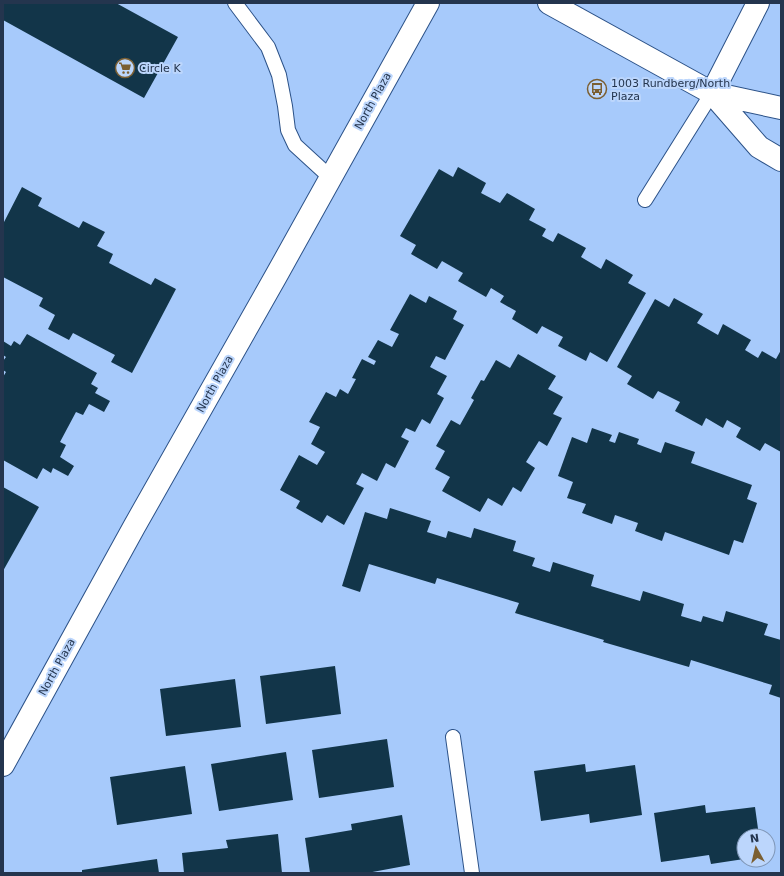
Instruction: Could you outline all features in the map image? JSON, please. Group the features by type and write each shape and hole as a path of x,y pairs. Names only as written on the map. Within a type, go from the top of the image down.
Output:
{"street":[{"name":"North Plaza","path":"3,765 134,527 428,3"},
{"path":"549,3 712,93 781,108"},
{"path":"712,93 758,3"},
{"path":"712,93 759,147 781,160"}],"lane":[{"path":"235,3 268,47 279,75 288,130 295,145 331,178"},
{"path":"645,200 712,93"},
{"path":"453,737 472,873"}],"building":[{"name":"Circle K","path":"3,3 116,3 178,37 144,98 3,20"},
{"path":"458,167 486,183 481,193 500,203 507,193 535,209 529,220 546,229 542,236 553,242 558,233 586,248 581,257 601,269 606,259 633,275 628,283 646,293 607,362 590,352 586,361 558,346 563,337 542,326 537,334 512,319 516,311 500,302 504,296 491,288 486,297 458,281 463,273 442,261 437,269 411,254 416,245 400,236 439,169 453,177"},
{"path":"22,187 42,198 38,206 79,228 83,221 105,232 97,246 113,254 109,263 151,285 155,278 176,289 132,373 111,362 115,355 73,333 69,340 48,329 55,315 39,306 43,298 3,277 3,224"},
{"path":"410,294 426,303 429,296 457,311 453,319 464,325 445,360 436,356 430,367 447,376 437,394 444,398 430,424 422,419 415,432 406,428 401,437 409,441 395,468 386,463 377,481 362,473 356,484 364,488 344,525 327,515 322,523 296,508 300,501 280,490 299,455 317,465 325,452 311,444 320,427 309,422 326,392 336,397 340,389 348,394 356,379 352,378 362,359 374,365 376,361 368,357 378,340 392,347 399,334 390,330"},
{"path":"674,298 703,314 697,323 718,335 723,324 751,340 745,350 758,358 762,351 776,359 781,350 781,452 765,443 760,451 736,437 741,428 727,420 723,428 706,418 702,426 675,411 680,402 658,391 653,399 627,384 632,376 617,367 655,299 669,307"},
{"path":"27,334 97,373 91,384 98,388 95,393 110,401 104,412 89,404 83,415 76,412 60,442 66,445 60,457 74,466 68,476 53,468 51,473 43,468 37,479 3,460 3,377 6,372 3,370 3,361 6,357 3,355 3,341 11,346 14,341 20,345"},
{"path":"518,354 556,376 548,389 563,397 553,414 562,418 547,446 539,441 526,462 535,468 521,492 513,487 502,506 488,498 480,512 442,491 450,477 435,469 445,451 436,446 451,420 460,425 474,400 471,398 481,380 484,381 496,360 510,368"},
{"path":"592,428 612,435 609,441 615,443 619,432 639,439 637,444 661,453 665,442 695,452 691,463 752,485 747,499 757,503 743,543 734,540 729,555 665,532 662,541 635,531 638,523 615,515 612,524 582,513 586,504 567,498 573,482 558,476 572,437 587,443"},
{"path":"3,487 39,507 3,571"},
{"path":"390,508 431,521 427,532 446,538 448,531 471,538 474,528 516,541 513,551 535,558 532,566 550,572 553,562 594,575 591,586 640,601 643,591 684,604 681,616 701,622 703,616 723,622 726,611 768,624 764,635 781,640 781,698 769,694 772,685 691,660 689,667 603,642 604,640 515,613 519,603 437,578 435,584 369,564 360,592 342,586 365,512 387,519"},
{"path":"335,666 341,714 266,724 260,676"},
{"path":"235,679 241,727 166,736 160,689"},
{"path":"387,739 394,787 319,798 312,750"},
{"path":"286,752 293,800 219,811 211,764"},
{"path":"585,764 586,772 635,765 642,815 590,823 589,814 541,821 534,771"},
{"path":"185,766 192,814 117,825 110,777"},
{"path":"705,805 706,813 755,807 758,828 736,828 736,860 711,864 709,855 661,862 654,813"},
{"path":"402,815 410,865 367,873 310,873 305,838 352,830 351,824"},
{"path":"278,834 282,873 184,873 182,853 228,848 226,840"},
{"path":"157,859 159,873 82,873 82,870"}],"place":[{"name":"Circle K","path":"125,68"},
{"name":"1003 Rundberg/North Plaza","path":"597,89"}]}
